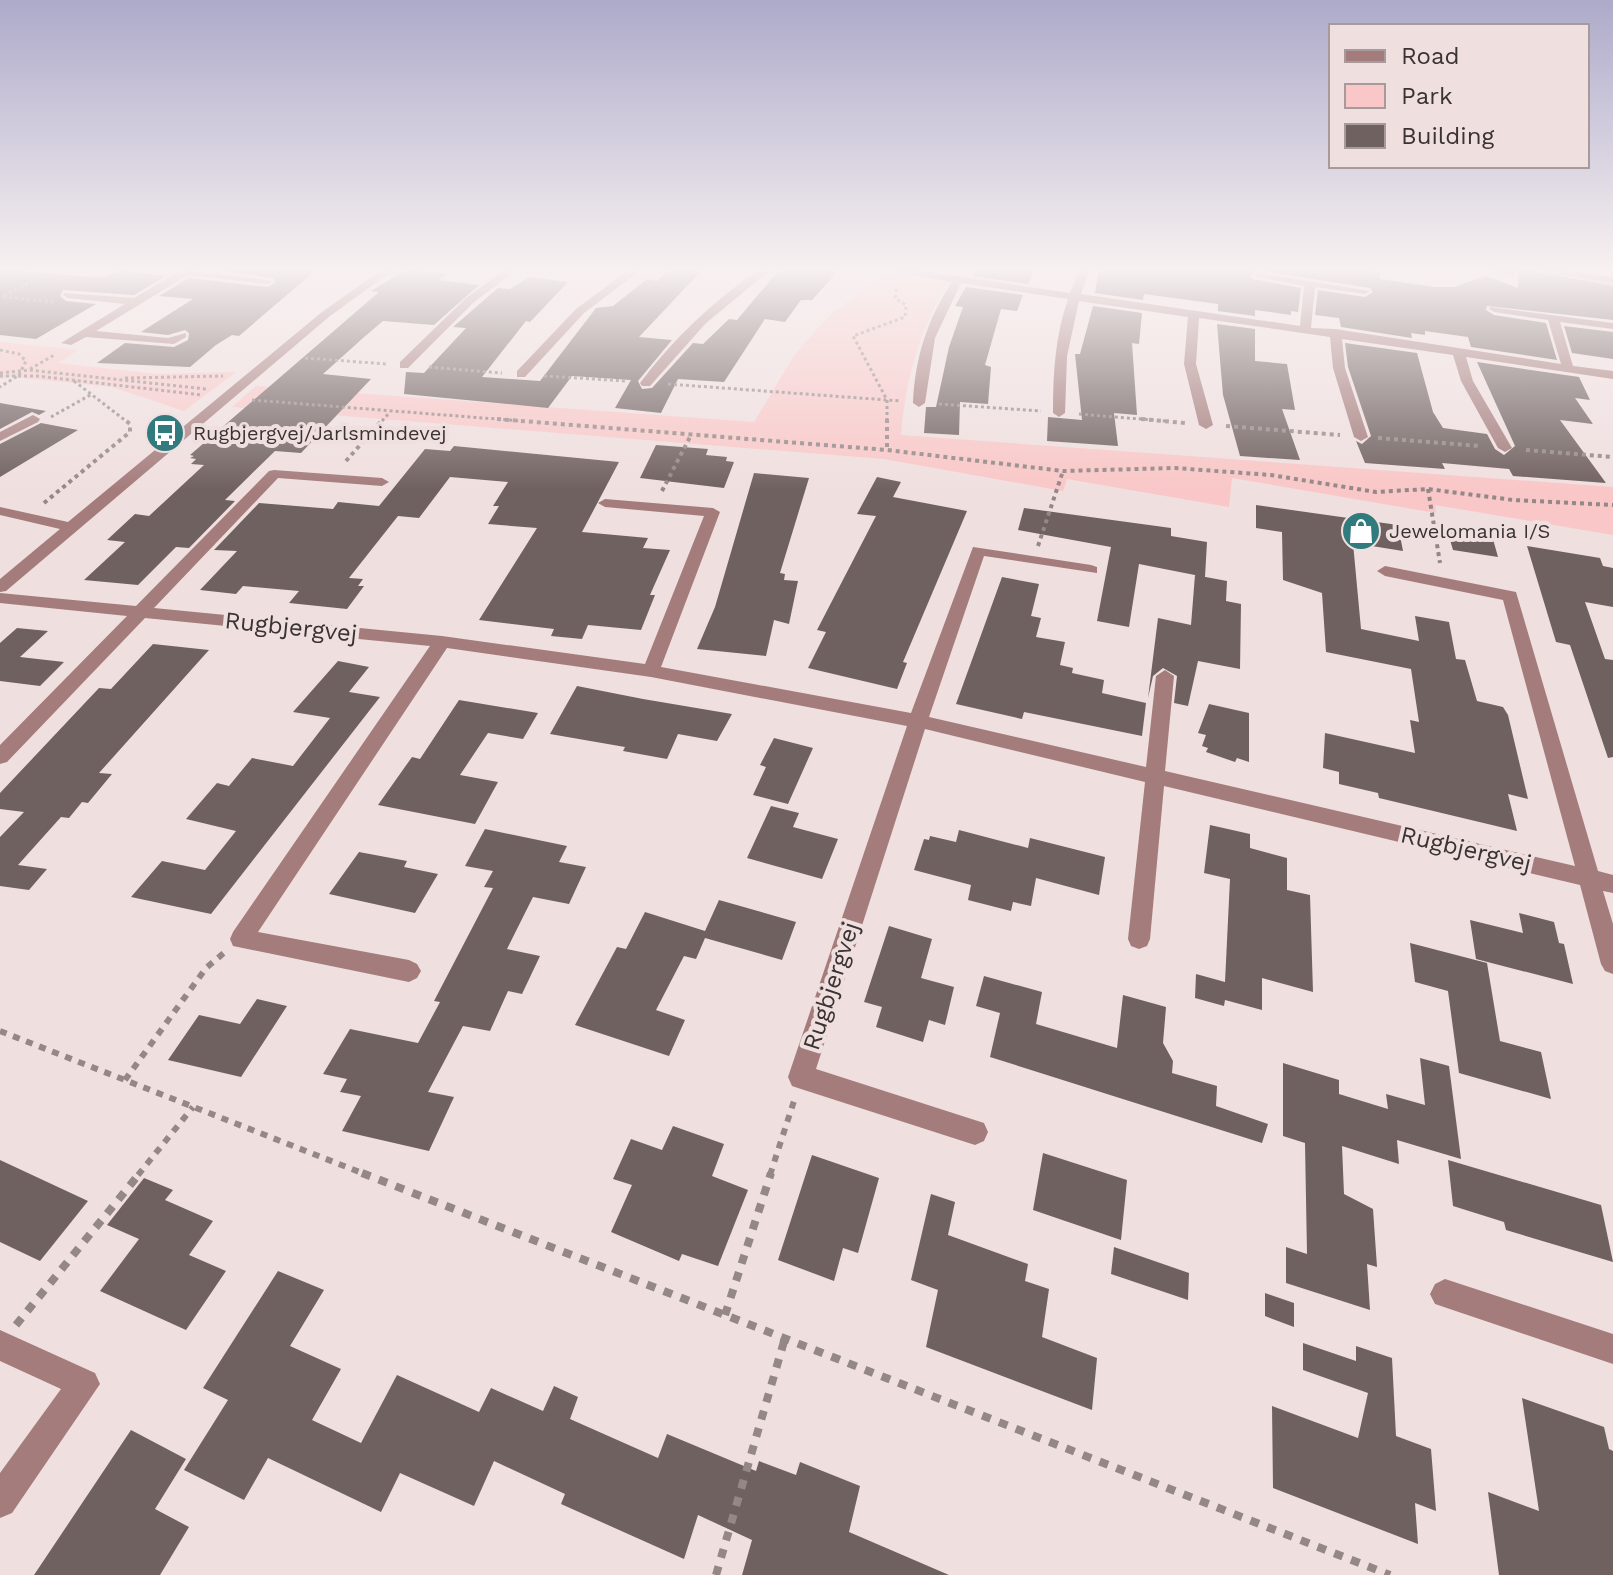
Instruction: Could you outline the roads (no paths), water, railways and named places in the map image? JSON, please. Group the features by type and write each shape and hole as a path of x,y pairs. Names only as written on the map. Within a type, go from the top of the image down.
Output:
{"street":[{"path":"0,587 293,342"},
{"path":"404,365 427,342"},
{"path":"521,374 550,342"},
{"path":"646,383 678,342"},
{"path":"919,403 920,376 928,342"},
{"path":"1059,413 1058,368 1061,342"},
{"path":"1192,342 1190,364 1206,425"},
{"path":"1336,342 1339,368 1361,437"},
{"path":"1403,342 1607,374 1613,392"},
{"path":"1560,342 1568,368"},
{"path":"1458,351 1467,381 1505,448"},
{"path":"0,437 33,419"},
{"path":"0,757 274,474 382,482"},
{"path":"605,503 713,512 651,671"},
{"path":"0,511 71,527"},
{"name":"Rugbjergvej","path":"975,1132 801,1077 918,721 978,550 1091,570"},
{"path":"1385,571 1510,596 1613,964"},
{"name":"Rugbjergvej","path":"0,598 442,642 651,671 918,721 1613,884"},
{"path":"409,971 241,939 442,642"},
{"path":"1139,939 1165,676"},
{"path":"1445,1294 1613,1349"},
{"path":"0,1501 84,1384 5,1339"}],"place":[{"name":"Rugbjergvej/Jarlsmindevej","path":"165,433"},
{"name":"Jewelomania I/S","path":"1361,531"}]}
